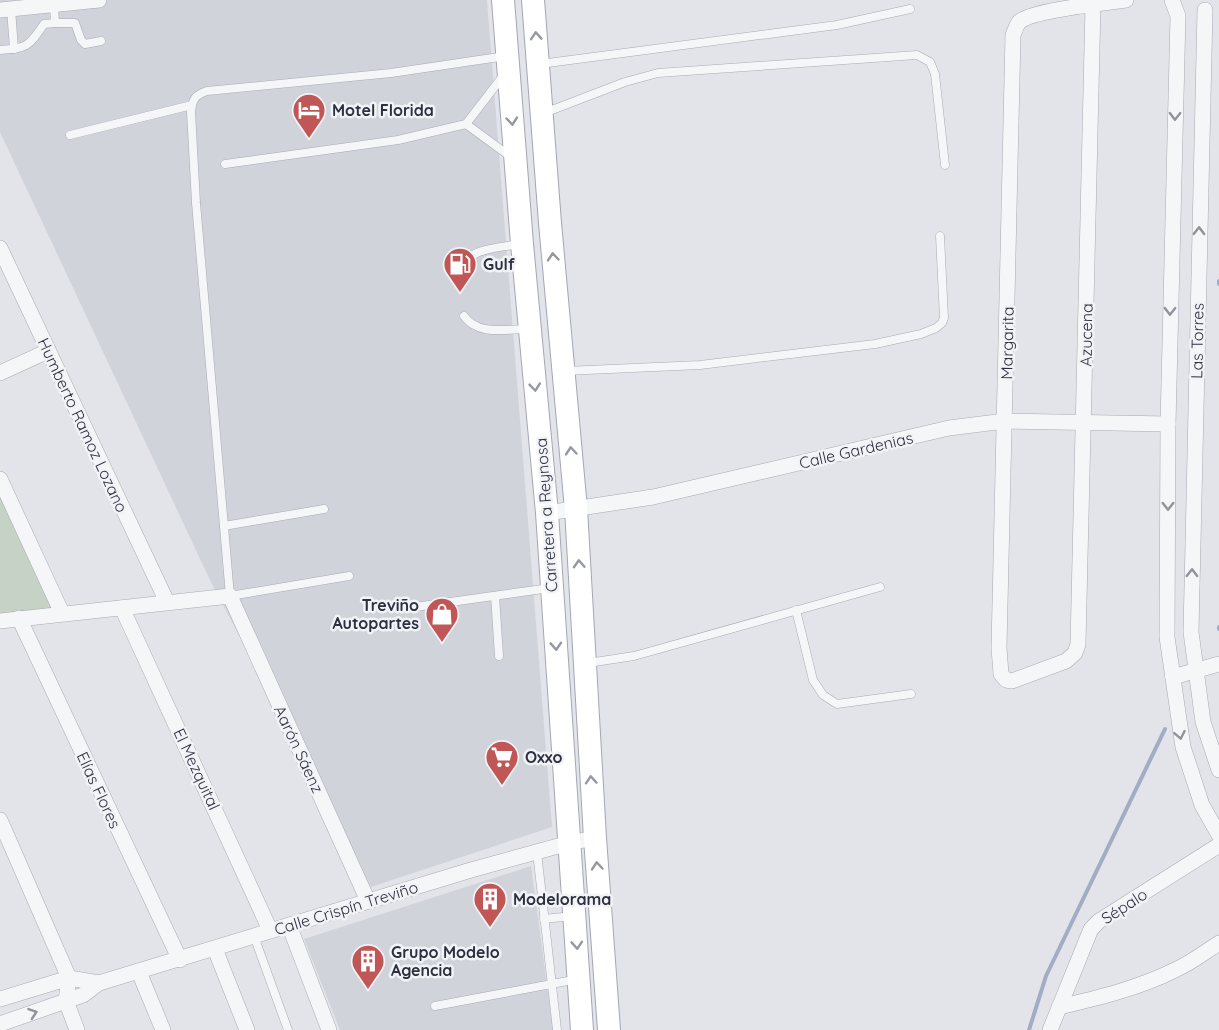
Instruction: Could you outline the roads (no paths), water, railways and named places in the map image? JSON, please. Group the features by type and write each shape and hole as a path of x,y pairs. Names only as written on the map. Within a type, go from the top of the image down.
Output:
{"main road":[{"name":"Carretera a Reynosa","path":"503,0 522,244 547,513 582,1030"},
{"name":"Carretera a Reynosa","path":"533,0 576,509 595,838 609,1030"}],"street":[{"path":"5,10 99,0"},
{"path":"1093,5 1126,0"},
{"path":"1172,0 1178,16 1168,424 1167,637 1183,747 1202,805 1219,835"},
{"name":"Margarita","path":"1066,661 1012,681 1003,678 1000,669 1012,49 1015,27 1030,16 1093,5"},
{"name":"Azucena","path":"1066,661 1075,653 1078,644 1093,5"},
{"name":"Las Torres","path":"1204,10 1191,632 1203,722 1219,770"},
{"path":"1177,57 1202,59"},
{"name":"Humberto Ramoz Lozano","path":"0,248 167,602"},
{"path":"0,373 48,351"},
{"name":"Calle Gardenias","path":"547,513 653,497 949,428 1005,421 1168,424"},
{"path":"0,479 62,613"},
{"path":"1168,543 1192,543"},
{"path":"0,621 230,596"},
{"name":"Aarón Sáenz","path":"230,596 368,901"},
{"name":"El Mezquital","path":"122,608 270,930"},
{"name":"Elías Flores","path":"19,618 180,960"},
{"path":"1173,677 1219,664"},
{"path":"0,821 69,978 66,1001 78,1030"},
{"name":"Calle Crispín Treviño","path":"0,1024 83,995 99,983 215,950 270,930 368,901 569,843 595,838"},
{"name":"Sépalo","path":"1050,1030 1092,929 1099,921 1219,845"},
{"path":"289,925 329,1030"},
{"path":"1059,1007 1112,994 1160,977 1189,963 1219,943"},
{"path":"215,950 247,1030"},
{"path":"139,972 163,1030"},
{"name":"Calle Crispín Treviño","path":"0,999 69,978 99,983"}],"lane":[{"path":"54,5 55,23"},
{"path":"538,64 837,25 910,9"},
{"path":"5,10 14,49"},
{"path":"0,50 28,45 44,24 55,23 75,23 81,40 85,44 101,41"},
{"path":"542,114 625,82 658,73 917,55 930,62 935,74 945,165"},
{"path":"350,576 230,596 196,203 192,105 196,96 207,92 508,63"},
{"path":"225,164 398,140 466,124 508,63"},
{"path":"70,135 192,105"},
{"path":"466,124 516,161"},
{"path":"564,372 700,365 875,344 921,334 936,328 944,318 940,236"},
{"path":"459,270 462,262 484,249 522,244"},
{"path":"464,316 476,327 486,330 530,329"},
{"path":"224,526 324,509"},
{"path":"584,664 634,656 880,587"},
{"path":"415,607 552,588"},
{"path":"495,596 499,656"},
{"path":"796,610 813,680 823,695 837,704 911,694"},
{"path":"537,852 556,1030"},
{"path":"544,919 574,915"},
{"path":"254,936 288,1030"},
{"path":"435,1006 579,979"}],"waterway":[{"path":"1029,1030 1046,976 1165,729"}],"place":[{"name":"Motel Florida","path":"309,139"},
{"name":"Gulf","path":"460,293"},
{"name":"Treviño Autopartes","path":"442,643"},
{"name":"Oxxo","path":"502,786"},
{"name":"Modelorama","path":"490,928"},
{"name":"Grupo Modelo Agencia","path":"368,990"}]}
